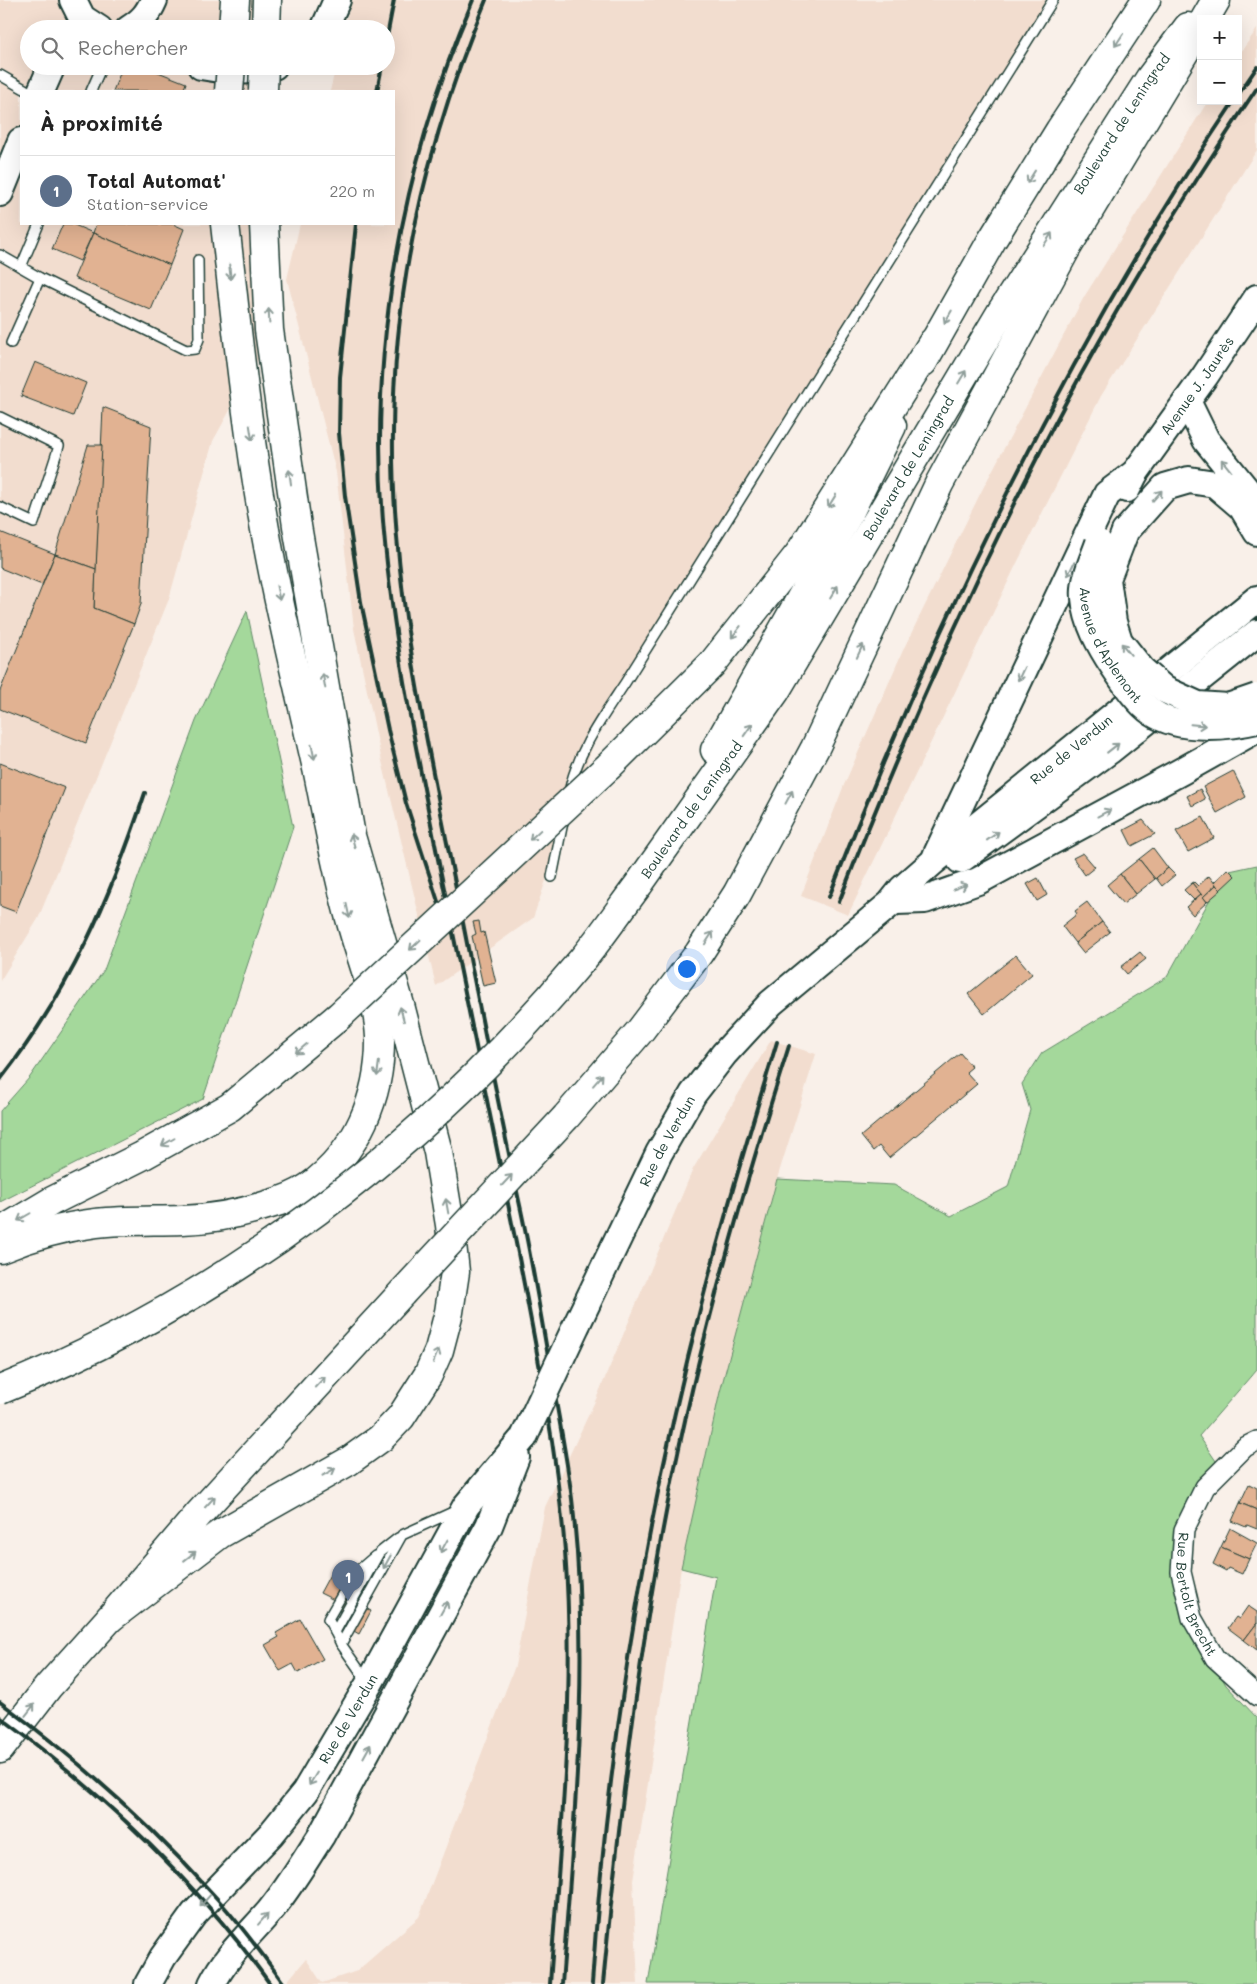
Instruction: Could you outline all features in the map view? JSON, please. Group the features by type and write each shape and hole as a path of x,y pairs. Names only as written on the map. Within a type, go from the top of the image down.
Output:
{"main road":[{"path":"142,20 149,12 154,0"},
{"path":"234,20 235,0"},
{"path":"266,20 267,0"},
{"path":"328,20 337,0"},
{"name":"Boulevard de Leningrad","path":"638,884 849,513 933,342 992,240 1060,130 1146,0"},
{"name":"Boulevard de Leningrad","path":"638,884 775,692 1003,309 1150,78 1207,0"},
{"path":"1207,15 1216,0"},
{"path":"0,1749 48,1686 110,1618 197,1516 566,1117 640,1031 699,953 737,894 815,748 939,484 1066,249 1197,32"},
{"path":"41,90 48,75"},
{"path":"229,90 230,75"},
{"path":"263,90 264,75"},
{"path":"0,193 19,154"},
{"path":"0,1249 57,1230 93,1223 219,1217 249,1211 294,1196 326,1174 336,1163 361,1127 370,1105 378,1066 380,1037 376,1006 350,919 268,546 242,371 225,225"},
{"path":"110,1618 220,1534 349,1461 381,1438 401,1417 428,1375 439,1350 449,1312 455,1272 450,1225 438,1152 400,1006 352,836 297,526 269,330 264,225"},
{"name":"Avenue J. Jaurès","path":"1135,473 1257,298"},
{"path":"0,1232 52,1201 142,1156 230,1107 338,1017 609,766 712,664 799,554 933,342"},
{"path":"1187,401 1206,440 1257,503"},
{"path":"1125,532 1135,473"},
{"path":"934,861 1107,494 1135,473"},
{"name":"Avenue d'Aplemont","path":"1135,473 1099,543 1086,582 1084,597 1094,633 1131,690 1154,713 1180,724 1213,727 1257,720"},
{"path":"1125,532 1165,487 1190,480 1215,484 1242,507 1257,532"},
{"name":"Avenue d'Aplemont","path":"1125,532 1107,579 1113,622 1119,641 1142,670 1165,690 1198,705 1228,707 1257,697"},
{"path":"1215,631 1242,601 1257,577"},
{"name":"Rue de Verdun","path":"893,902 902,889 934,861 1215,631 1257,599"},
{"name":"Rue de Verdun","path":"212,1984 230,1956 292,1882 321,1836 489,1526 524,1437 577,1324 659,1153 692,1094 724,1054 771,1003 893,902 931,881 1059,789 1257,633"},
{"path":"893,902 925,900 978,881 1257,729"},
{"path":"0,1390 108,1342 176,1305 252,1258 316,1212 376,1165 480,1072 524,1025 583,959 638,884"},
{"name":"Rue de Verdun","path":"148,1984 194,1914 271,1834 305,1792 369,1684 466,1506 524,1437"}],"street":[{"name":"Rue Bertolt Brecht","path":"1257,1441 1244,1446 1205,1486 1184,1530 1181,1572 1192,1618 1215,1658 1257,1696"}],"lane":[{"path":"552,877 573,772 588,740 1053,0"},
{"path":"0,75 26,90"},
{"path":"91,90 98,75"},
{"path":"20,267 40,225"},
{"path":"0,256 40,278 186,350 195,349 199,339 198,260"},
{"path":"11,343 40,278"},
{"path":"0,417 59,446 34,523 0,507"},
{"path":"369,1684 341,1644 328,1619 354,1574 379,1553 402,1535 466,1506"},
{"path":"341,1644 402,1535"}],"shaded area":[{"path":"0,0 263,0 264,20 20,20 20,75 266,75 267,90 20,90 20,225 274,225 281,318 213,441 169,599 38,919 0,981"},
{"path":"351,0 1053,0 595,739 533,918 436,986 381,757 354,629 336,472 287,279 300,225 395,225 395,90 330,90 334,75 395,75 395,20 346,20"},
{"path":"1257,29 1257,150 1101,396 1017,563 848,915 801,896 844,785 904,648 981,492 1084,297 1205,105 1242,105 1242,50"},
{"path":"771,1040 816,1054 777,1179 720,1392 681,1568 633,1881 638,1984 285,1984 306,1959 322,1983 357,1971 419,1917 515,1666 545,1507 597,1397 693,1169"}],"green space":[{"path":"247,611 293,827 203,1099 0,1202 0,1111 30,1077 104,970 196,721"},
{"path":"1257,865 1257,1369 1199,1436 1218,1464 1185,1527 1193,1626 1226,1685 1257,1718 1257,1984 648,1984 716,1577 681,1568 720,1392 777,1179 894,1185 951,1216 1008,1187 1030,1110 1022,1084 1042,1053 1167,977 1225,872"}],"building":[{"path":"119,75 166,75 186,83 183,90 113,90"},
{"path":"63,225 74,225 93,233 80,261 52,249"},
{"path":"96,225 175,225 184,229 170,265 93,233"},
{"path":"93,233 170,265 151,310 74,278"},
{"path":"35,362 86,383 73,416 21,396"},
{"path":"103,407 151,426 141,604 134,624 94,608"},
{"path":"88,445 102,445 96,569 55,554"},
{"path":"0,532 55,554 42,585 0,568"},
{"path":"55,554 96,569 94,608 134,624 86,743 0,709 0,691"},
{"path":"0,763 65,788 16,912 0,906"},
{"path":"1233,771 1246,797 1217,813 1203,787"},
{"path":"1200,789 1205,799 1192,806 1187,796"},
{"path":"1203,817 1214,838 1188,852 1176,831"},
{"path":"1143,820 1155,834 1132,846 1124,830"},
{"path":"1153,848 1168,868 1155,879 1139,859"},
{"path":"1083,853 1095,867 1085,875 1073,858"},
{"path":"1139,859 1155,879 1136,894 1120,874"},
{"path":"1168,868 1175,875 1162,886 1156,878"},
{"path":"1228,869 1235,876 1220,890 1214,882"},
{"path":"1120,874 1136,894 1123,904 1107,885"},
{"path":"1209,876 1216,885 1203,897 1192,883 1194,882 1198,886"},
{"path":"1038,878 1047,895 1037,901 1027,884"},
{"path":"1192,883 1201,894 1194,900 1184,890"},
{"path":"1216,885 1221,890 1207,902 1203,897"},
{"path":"1201,894 1207,902 1193,915 1186,907"},
{"path":"1087,902 1102,922 1075,943 1062,926 1077,914 1075,911"},
{"path":"479,921 481,933 484,932 496,983 483,986 472,936 476,934 473,922"},
{"path":"1102,922 1110,932 1083,953 1075,943"},
{"path":"1140,952 1146,959 1127,974 1121,967"},
{"path":"1016,955 1032,974 984,1014 968,994"},
{"path":"960,1053 972,1067 966,1072 977,1084 889,1158 879,1146 873,1151 861,1136"},
{"path":"1249,1484 1257,1488 1257,1510 1240,1503"},
{"path":"1240,1503 1257,1510 1257,1529 1232,1521"},
{"path":"1230,1528 1257,1543 1249,1559 1221,1547"},
{"path":"1221,1547 1249,1559 1242,1574 1228,1568 1226,1571 1213,1564"},
{"path":"333,1569 353,1580 350,1586 363,1594 358,1604 371,1611 359,1634 340,1623 345,1614 330,1606 334,1600 320,1593"},
{"path":"1248,1606 1257,1612 1257,1623 1244,1640 1228,1628 1236,1617 1239,1619"},
{"path":"300,1619 323,1659 298,1673 293,1664 280,1671 265,1645 279,1637 276,1633"},
{"path":"1257,1623 1257,1650 1244,1640"}],"railway":[{"path":"390,20 394,0"},
{"path":"473,0 448,63 426,128 409,194 396,261 386,329 381,397 380,465 388,575 400,660 423,786 518,1253 546,1401 557,1476 565,1551 569,1659 562,1822 550,1984"},
{"path":"486,0 447,104 418,212 400,321 395,376 394,484 402,588 409,639 492,1072 530,1252 572,1499 578,1559 580,1620 579,1742 562,1984"},
{"path":"1242,89 1257,67"},
{"path":"377,90 380,75"},
{"path":"839,902 909,730 959,618 1012,507 1064,405 1170,221 1257,88"},
{"path":"829,897 914,690 1009,488 1115,291 1173,195 1231,105"},
{"path":"356,225 340,377 339,433 345,496 361,602 388,730 406,803 446,926"},
{"path":"0,1080 47,1013 86,943 132,832 145,793"},
{"path":"592,1984 599,1898 618,1725 646,1552 682,1382 703,1298 729,1202 777,1042"},
{"path":"603,1984 620,1819 634,1709 672,1481 716,1293 751,1169 789,1046"},
{"path":"0,1702 84,1768 137,1816 231,1914 284,1984"},
{"path":"0,1717 74,1776 145,1840 211,1909 270,1984"}],"place":[{"name":"Total Automat'","path":"348,1601"}]}
